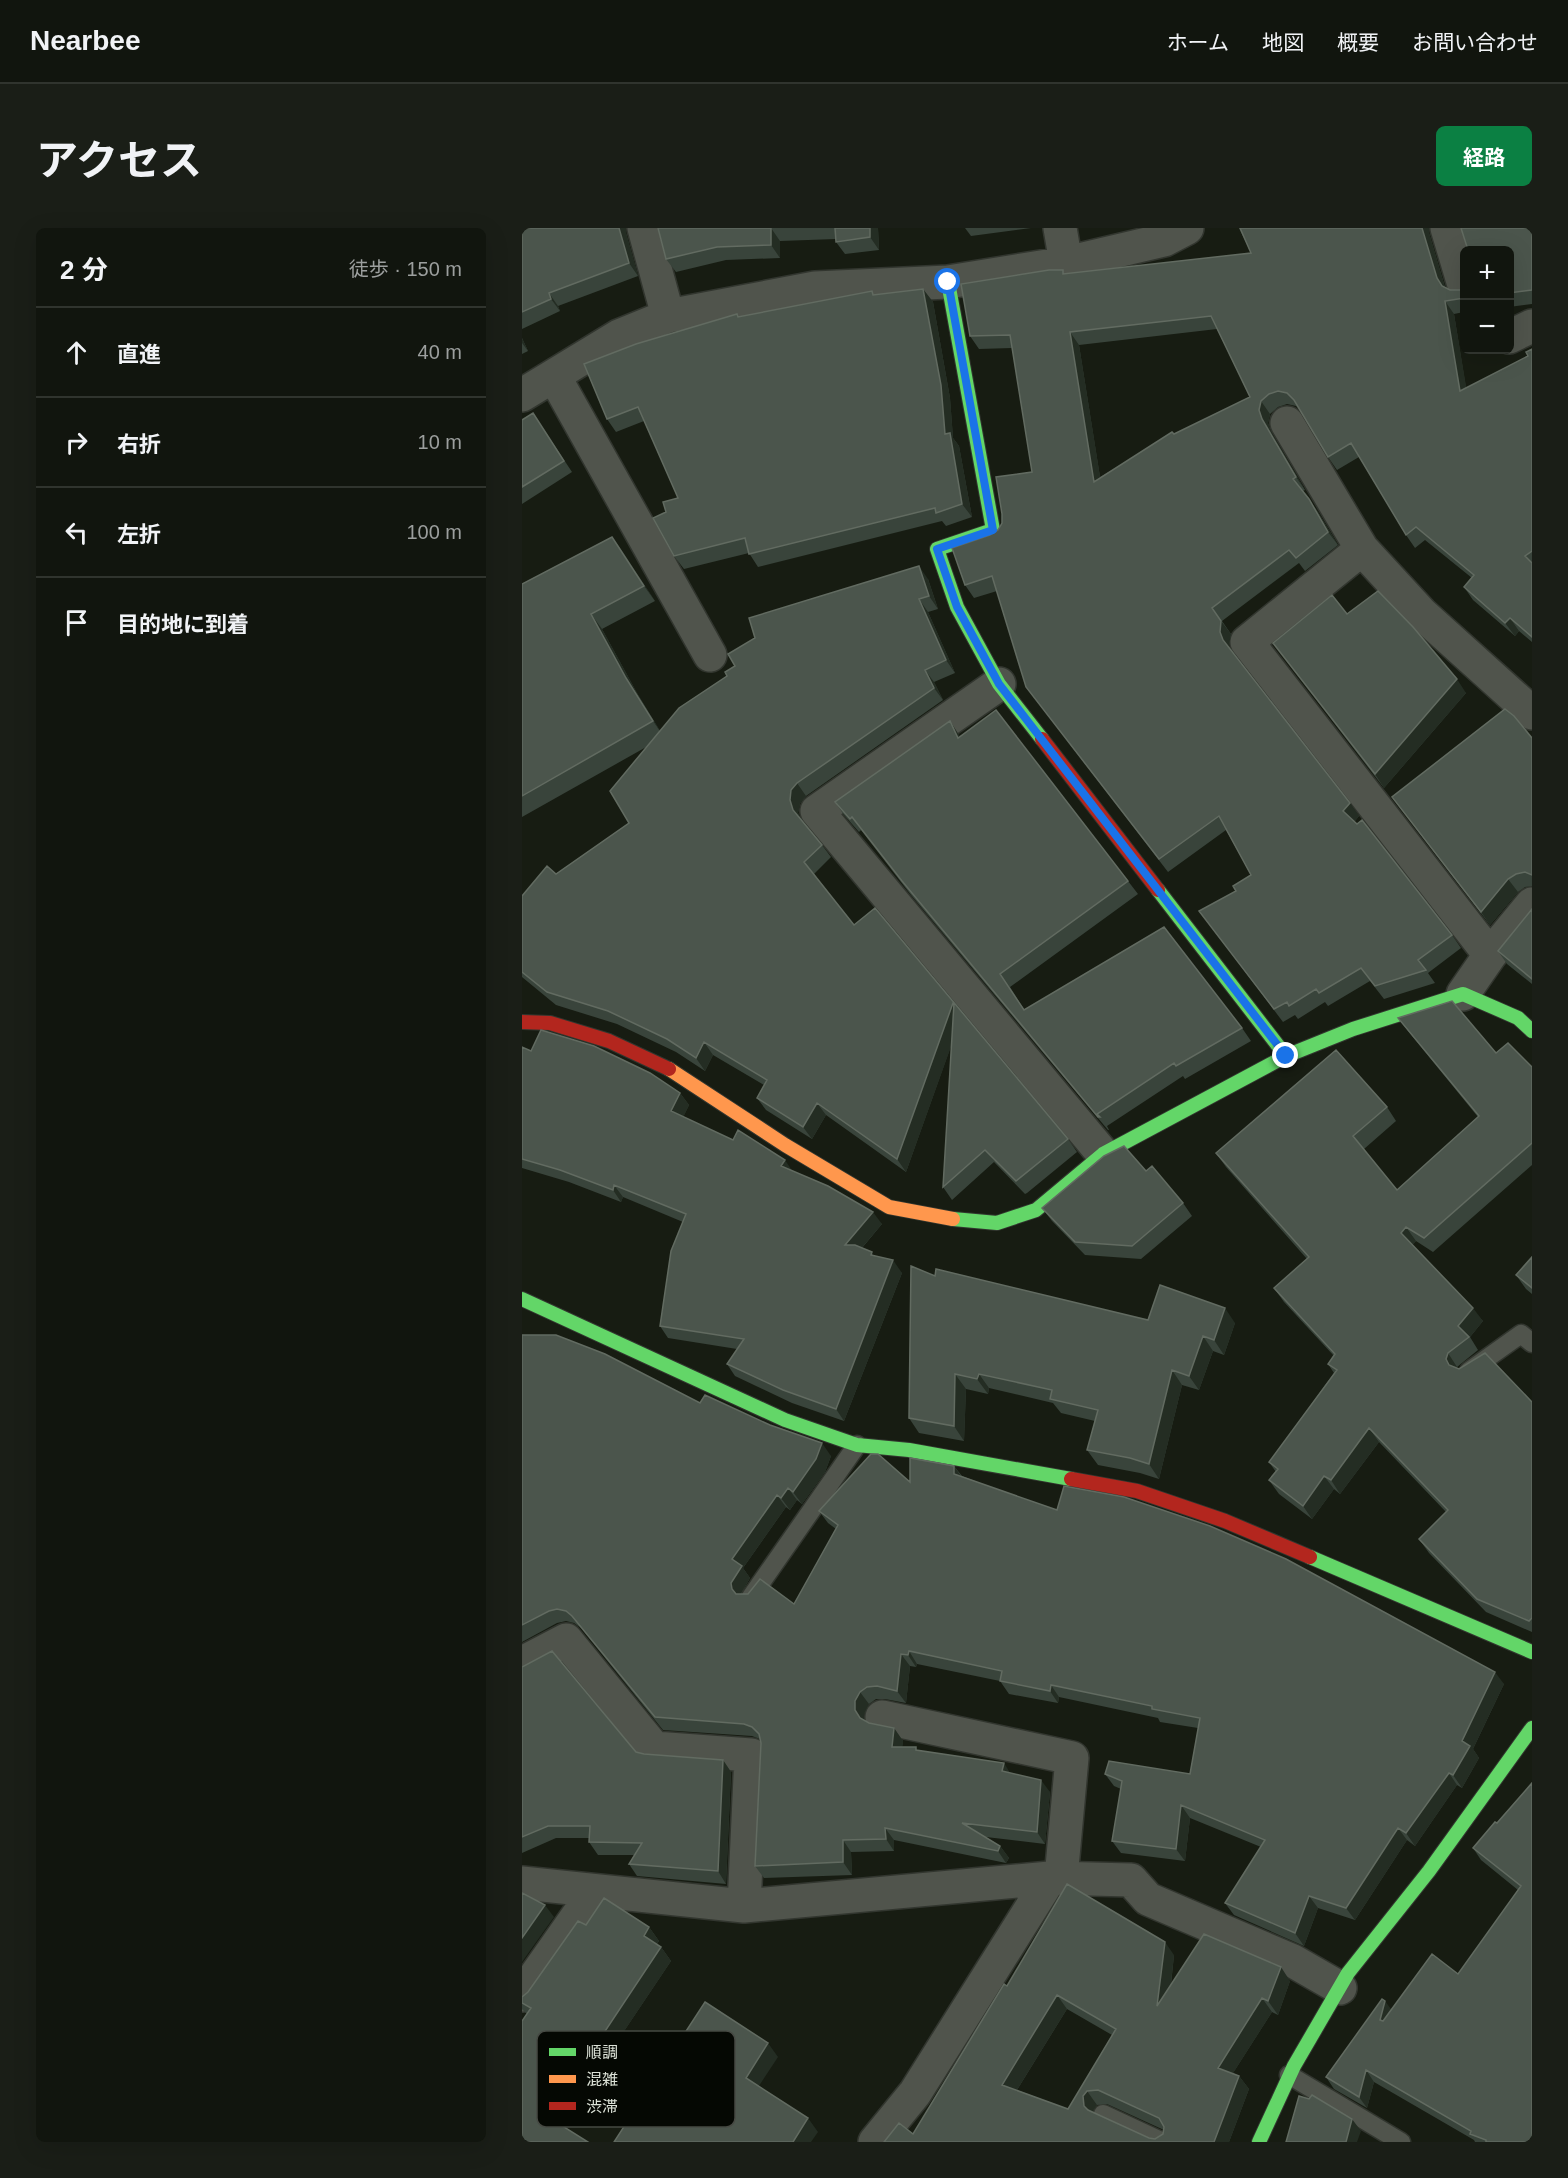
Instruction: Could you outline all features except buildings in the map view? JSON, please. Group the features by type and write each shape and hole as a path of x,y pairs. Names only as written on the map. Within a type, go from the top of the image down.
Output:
{"street":[{"path":"644,228 668,316"},
{"path":"1060,228 1066,263"},
{"path":"522,395 619,336 668,316 815,288 948,282 1066,263 1164,240 1187,228"},
{"path":"1447,228 1460,272"},
{"path":"948,282 993,530 937,549 957,607 999,684 1286,1056"},
{"path":"1514,335 1532,326"},
{"path":"554,376 710,655"},
{"path":"1287,423 1362,549 1420,613 1532,713"},
{"path":"1362,549 1247,642 1490,955"},
{"path":"999,684 817,811 1103,1154"},
{"path":"522,1022 550,1023 609,1041 668,1069 785,1145 889,1207 946,1218 997,1223 1036,1210 1103,1154 1286,1056 1353,1029 1463,994 1490,955 1532,904"},
{"path":"1463,994 1518,1018 1532,1031"},
{"path":"522,1299 785,1420 857,1445 909,1450 1137,1491 1225,1521 1532,1652"},
{"path":"522,1663 566,1640 654,1748 751,1755 744,1905"},
{"path":"875,2142 915,2093 1055,1878 1072,1758 882,1717"},
{"path":"1259,2142 1289,2075 1348,1973 1428,1871 1532,1728"},
{"path":"522,1883 744,1905 1055,1878 1131,1880 1148,1899 1293,1960 1340,1988"},
{"path":"522,1995 595,1891"}],"lane":[{"path":"1467,1372 1521,1334 1532,1343"},
{"path":"751,1597 857,1445"},
{"path":"1289,2075 1401,2142"},
{"path":"1103,2114 1163,2142"}],"traffic: fast":[{"path":"948,282 993,530 937,549 957,607 999,684 1042,739"},
{"path":"1158,890 1286,1056"},
{"path":"953,1219 997,1223 1036,1210 1103,1154 1286,1056 1353,1029 1463,994 1518,1018 1532,1031"},
{"path":"522,1299 785,1420 857,1445 909,1450 1071,1479"},
{"path":"1310,1557 1532,1652"},
{"path":"1259,2142 1294,2066 1348,1973 1429,1871 1532,1728"}],"traffic: slow":[{"path":"669,1069 785,1145 889,1207 953,1219"}],"traffic: jam":[{"path":"1042,739 1158,890"},
{"path":"522,1022 550,1023 609,1041 669,1069"},
{"path":"1071,1479 1137,1491 1225,1521 1310,1557"}],"route":[{"path":"948,282 993,530 937,549 957,607 999,684 1286,1056"}]}
